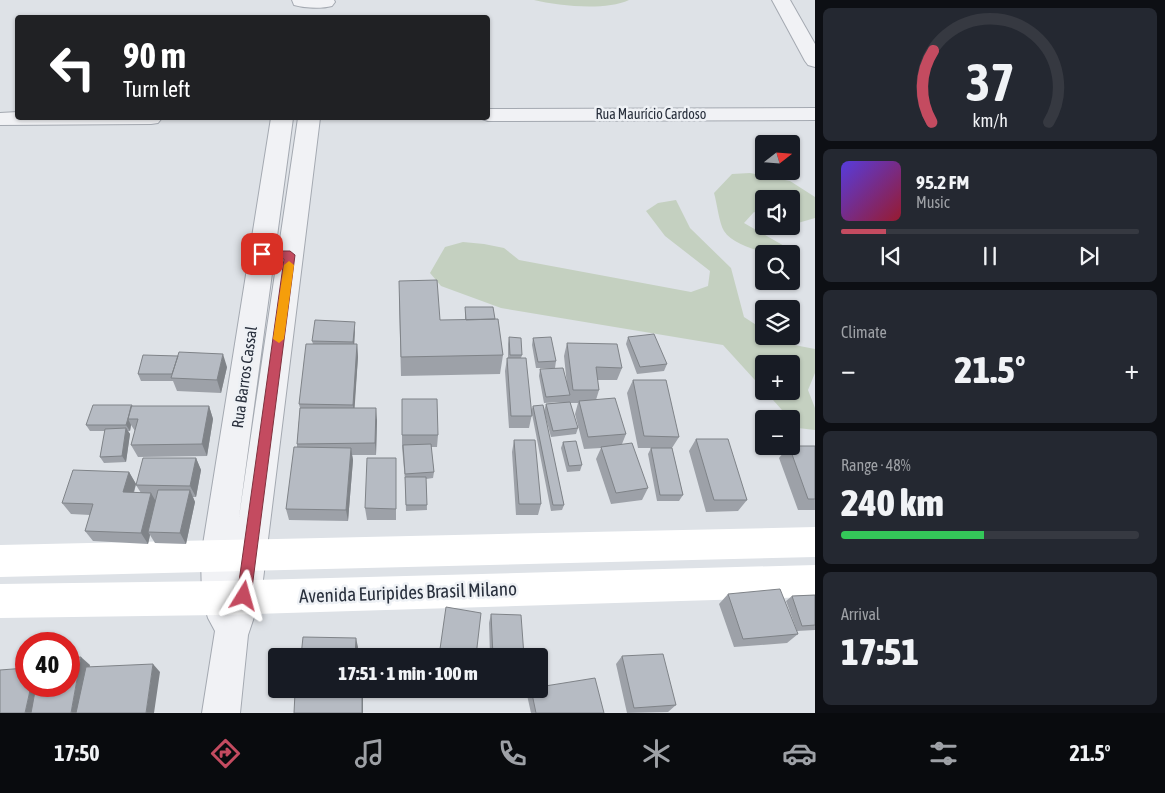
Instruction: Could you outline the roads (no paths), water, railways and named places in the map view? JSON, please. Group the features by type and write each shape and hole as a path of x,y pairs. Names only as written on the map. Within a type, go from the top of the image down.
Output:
{"main road":[{"path":"0,561 815,542"},
{"path":"671,545 682,585"},
{"name":"Avenida Euripides Brasil Milano","path":"0,601 231,597 815,581"}],"street":[{"path":"781,0 815,61"},
{"path":"299,6 325,6"},
{"name":"Rua Maurício Cardoso","path":"490,115 815,114"},
{"path":"0,119 15,119"},
{"name":"Rua Barros Cassal","path":"221,713 231,635 231,597 217,557 282,120"},
{"name":"Rua Barros Cassal","path":"231,597 250,556 309,120"},
{"path":"262,254 290,255"}]}
